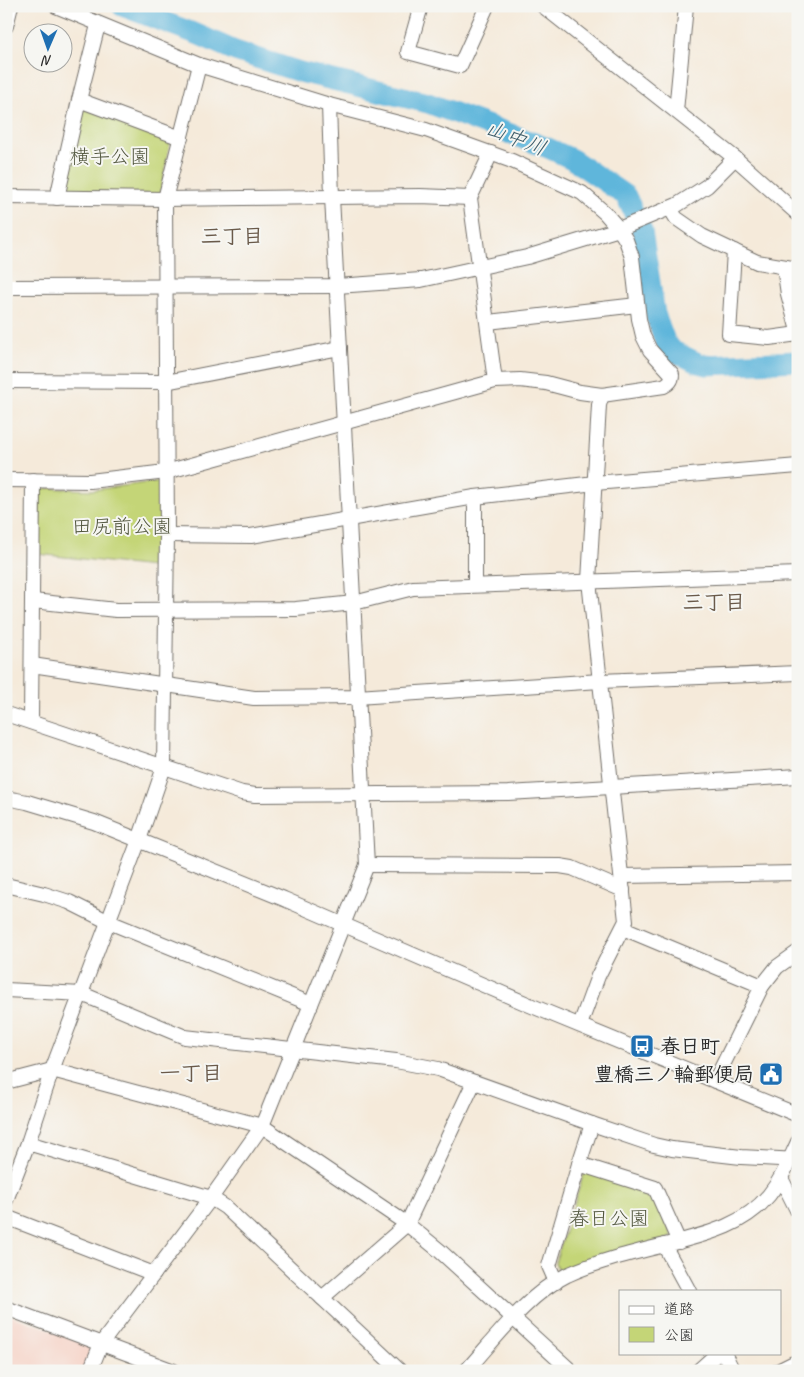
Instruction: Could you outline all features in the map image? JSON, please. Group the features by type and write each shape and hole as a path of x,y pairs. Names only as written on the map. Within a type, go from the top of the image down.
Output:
{"street":[{"path":"6,26 11,6"},
{"path":"6,480 90,481 166,472 495,381 520,380 546,383 580,392 602,394 664,386 672,378 672,374 650,350 643,336 637,305 632,257 626,240 605,213 582,193 512,161 426,130 329,105 199,65 98,25 56,6"},
{"path":"421,6 408,52 460,66 487,6"},
{"path":"543,6 734,158 798,214"},
{"path":"676,111 686,6"},
{"path":"57,198 98,25"},
{"path":"6,1200 28,1143 52,1070 139,840 164,767 167,535 165,199 199,65"},
{"path":"79,100 181,138"},
{"path":"90,1371 101,1344 211,1198 262,1126 367,865 332,197 329,105"},
{"path":"490,154 470,198 495,381"},
{"path":"6,287 337,286 421,280 526,257 619,229 670,208 707,186 734,158"},
{"path":"6,197 165,199 420,196 470,198"},
{"path":"670,208 676,218 702,236 734,252 758,262 791,268 788,294 798,332 769,338 729,334 734,252"},
{"path":"488,322 637,305"},
{"path":"6,381 166,382 340,348"},
{"path":"580,1025 598,976 626,921 589,581 599,405 602,394"},
{"path":"167,535 251,536 475,497 595,483 798,466"},
{"path":"31,722 32,480"},
{"path":"475,497 475,585"},
{"path":"33,601 116,610 296,609 354,603 413,588 798,574"},
{"path":"32,665 254,698 357,697 600,681 798,673"},
{"path":"6,714 164,767 255,795 508,793 798,776"},
{"path":"6,798 27,802 94,822 798,1114"},
{"path":"367,865 560,866 622,883 798,873"},
{"path":"6,885 69,902 109,922 311,1004"},
{"path":"623,928 762,986"},
{"path":"715,1081 762,986 777,967 798,952"},
{"path":"6,990 82,994 185,1037 418,1064 438,1069 645,1142 672,1149 741,1158 794,1160"},
{"path":"6,1082 52,1070 262,1126 407,1224 440,1251 571,1371"},
{"path":"322,1298 407,1224 474,1082"},
{"path":"556,1282 549,1266 592,1124"},
{"path":"466,1371 513,1318 535,1297 568,1275 595,1265 723,1229 755,1209 768,1196 794,1160 798,1142"},
{"path":"28,1143 211,1198 225,1207 400,1371"},
{"path":"579,1164 655,1188 679,1242"},
{"path":"781,1178 798,1212"},
{"path":"6,1217 154,1274"},
{"path":"664,1245 688,1290"},
{"path":"6,1308 174,1371"},
{"path":"698,1371 717,1354"},
{"path":"724,1354 733,1371"},
{"path":"778,1371 798,1361"}],"shaded area":[{"path":"6,1314 95,1345 85,1371 6,1371"}],"green space":[{"name":"横手公園","path":"83,108 171,139 160,195 65,190"},
{"name":"田尻前公園","path":"160,481 161,568 38,554 39,492 42,488 93,490"},
{"name":"春日公園","path":"585,1170 653,1195 673,1237 559,1271 555,1263"}],"waterway":[{"name":"山中川","path":"122,6 199,35 235,51 300,72 428,103 548,148 572,159 626,196 642,231 655,314 665,341 671,350 698,363 707,365 798,361"}],"place":[{"name":"春日町","path":"642,1046"},
{"name":"豊橋三ノ輪郵便局","path":"771,1074"}],"district":[{"name":"三丁目","path":"232,236"},
{"name":"三丁目","path":"714,602"},
{"name":"一丁目","path":"191,1073"}]}
